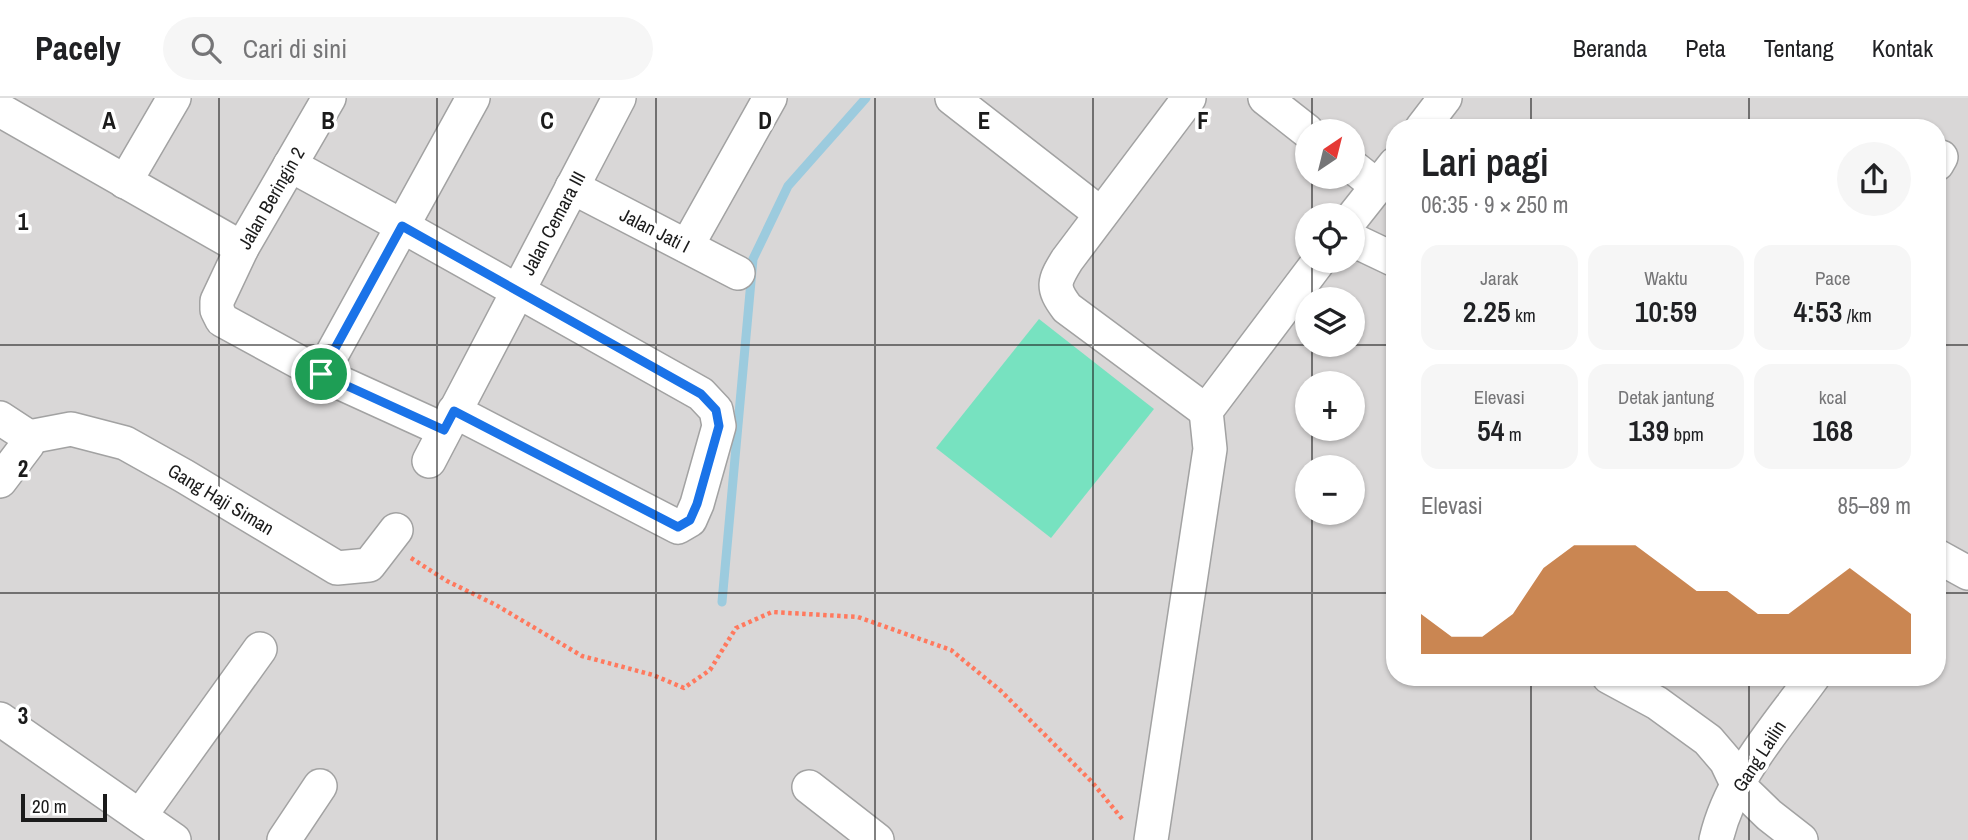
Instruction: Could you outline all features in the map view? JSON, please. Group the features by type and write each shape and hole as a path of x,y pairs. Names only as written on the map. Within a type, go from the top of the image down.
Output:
{"street":[{"path":"125,181 173,98"},
{"name":"Jalan Beringin 2","path":"321,374 222,320 217,310 217,301 242,248 329,98"},
{"path":"290,165 402,226 517,290 701,394 716,410 719,426 697,504 690,520 678,527 449,421 321,374 402,226 473,98"},
{"name":"Jalan Cemara III","path":"429,461 619,98"},
{"path":"687,246 770,98"},
{"path":"953,98 1101,214"},
{"path":"1188,98 1067,260 1055,280 1057,295 1067,307 1206,411"},
{"path":"1265,98 1295,122"},
{"path":"1429,119 1445,98"},
{"path":"0,110 242,248"},
{"path":"1360,203 1375,172"},
{"name":"Jalan Jati I","path":"572,187 738,273"},
{"path":"1365,246 1386,256"},
{"path":"1151,840 1210,449 1206,411 1310,273"},
{"path":"0,418 29,437 28,444 0,481"},
{"name":"Gang Haji Siman","path":"29,437 71,429 125,443 184,475 337,568 369,565 391,536"},
{"path":"1946,561 1968,573"},
{"path":"139,816 260,649"},
{"name":"Gang Lailin","path":"1716,840 1738,785 1807,686"},
{"path":"1663,690 1726,761 1738,785 1769,815 1801,840"},
{"path":"0,719 174,840"},
{"path":"284,840 320,786"},
{"path":"809,787 877,840"}],"path":[{"path":"391,536 447,581 496,605 582,656 653,675 684,688 710,670 736,628 772,612 858,617 951,650 1010,700 1092,782 1124,821"}],"shaded area":[{"path":"0,98 1968,98 1968,840 0,840"}],"green space":[{"path":"1039,319 1154,409 1051,538 936,448"}],"waterway":[{"path":"722,602 753,259 788,186 866,98"}],"route":[{"path":"402,226 701,394 716,410 719,426 697,504 690,520 678,527 454,411 444,430 321,374 402,226"}]}
